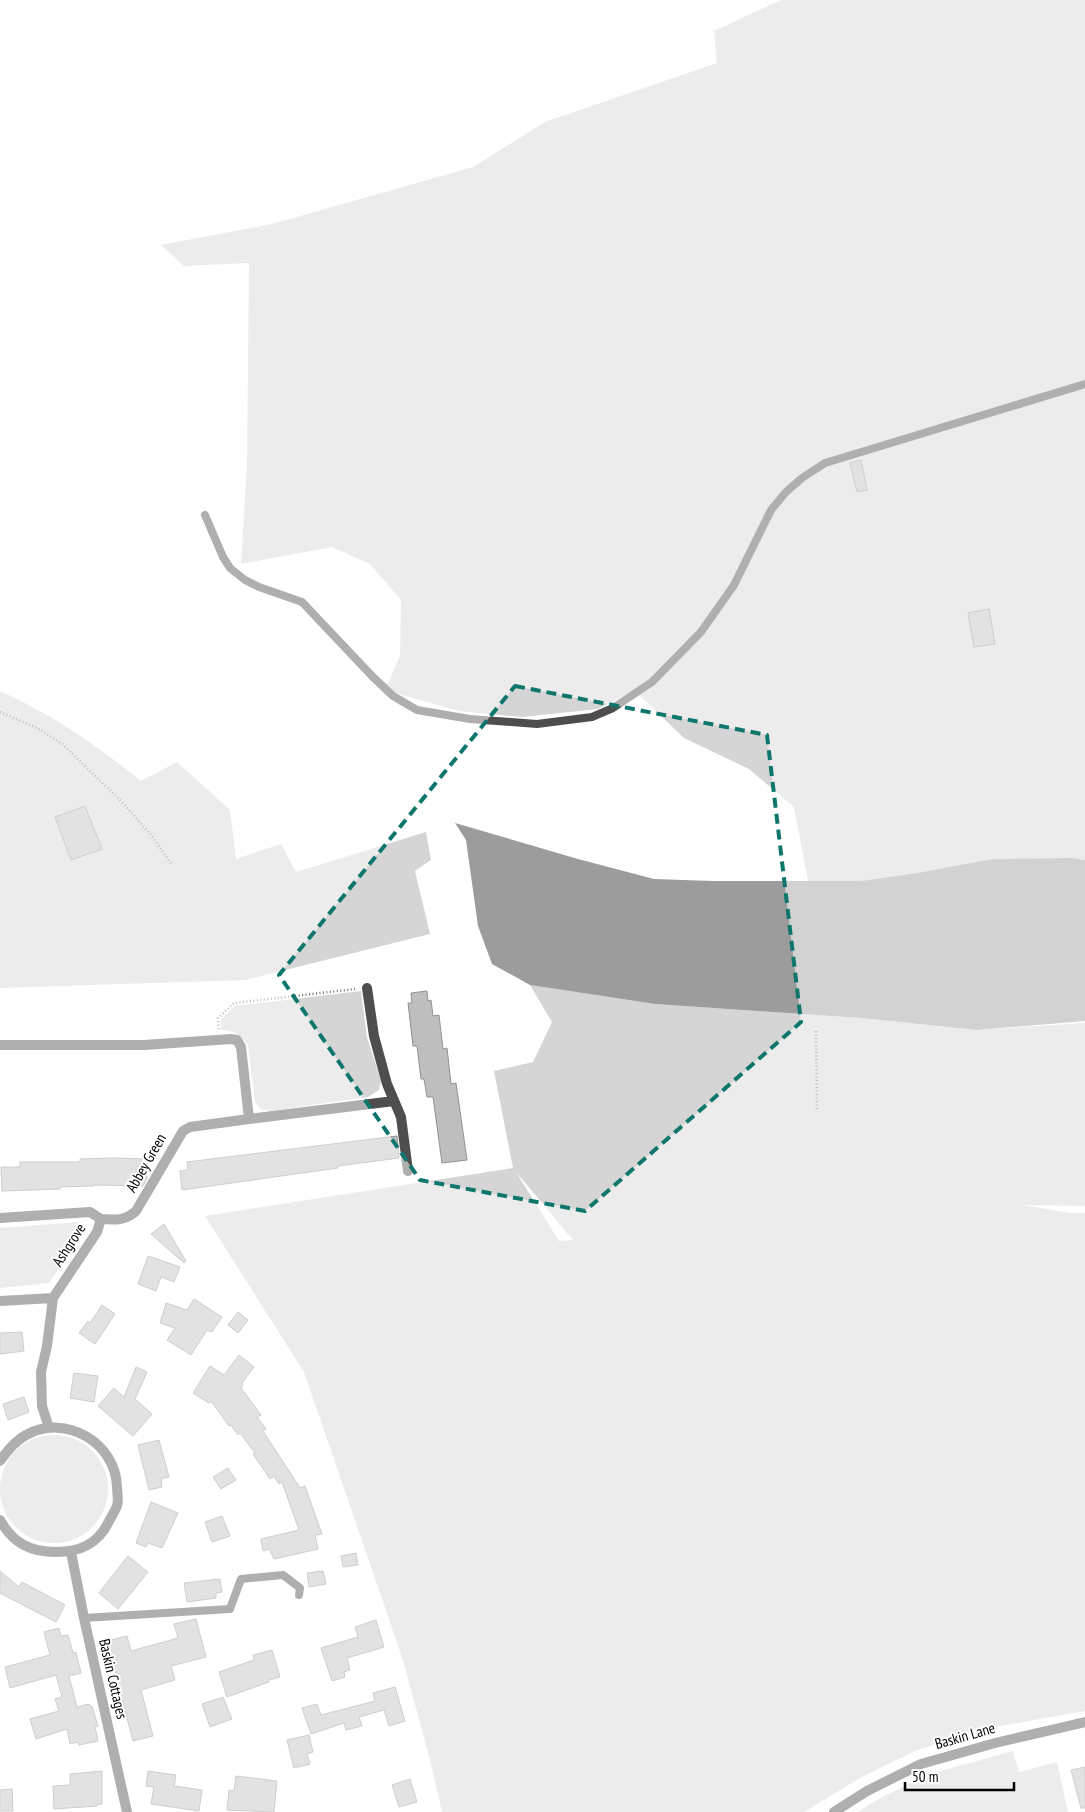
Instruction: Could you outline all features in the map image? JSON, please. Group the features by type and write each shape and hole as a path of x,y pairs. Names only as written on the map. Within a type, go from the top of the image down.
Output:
{"street":[{"path":"367,988 374,1036 387,1084 401,1117 408,1171"},
{"path":"0,1045 144,1044 190,1040 237,1040 241,1047 245,1068 249,1119"},
{"name":"Abbey Green","path":"101,1219 118,1220 129,1218 136,1211 183,1131 190,1127 394,1101"},
{"name":"Ashgrove","path":"0,1218 90,1212 101,1219 97,1232 53,1298 47,1346 41,1372 42,1406 49,1428"},
{"path":"0,1301 53,1298"},
{"path":"0,1462 10,1448 27,1434 49,1428 72,1430 95,1441 108,1456 117,1474 117,1504 103,1532 89,1544 71,1552 34,1550 18,1541 1,1522"},
{"name":"Baskin Cottages","path":"71,1552 127,1812"},
{"name":"Baskin Lane","path":"834,1812 867,1791 921,1764 995,1743 1085,1722"}],"lane":[{"path":"205,515 223,557 230,568 245,580 259,587 302,602 393,696 416,710 470,719 537,724 592,717 613,708 652,682 701,632 734,585 771,510 786,492 802,478 825,463 1085,384"},
{"path":"84,1618 230,1609 241,1579 283,1575 300,1588 299,1595"}],"path":[{"path":"0,712 41,730 62,744 119,800 152,836 172,865"},
{"path":"220,1039 218,1018 234,1003 367,988"},
{"path":"816,1031 817,1111"}],"highlighted area":[{"path":"515,686 767,735 801,1022 585,1211 420,1180 279,975"}],"shaded area":[{"path":"781,0 1085,0 1085,860 1073,858 923,872 861,881 808,881 794,807 749,769 684,738 634,690 598,709 522,717 458,711 385,690 400,656 401,600 370,564 332,547 241,564 247,465 249,263 184,266 161,245 272,224 473,167 545,122 717,63 714,31"},
{"path":"0,691 37,709 73,731 141,781 177,762 230,810 236,859 281,844 296,872 426,832 431,860 415,871 430,934 245,980 0,988"},
{"path":"455,823 654,879 861,881 993,859 1073,858 1085,860 1085,1021 977,1030 861,1018 655,1004 530,985 492,964 478,926 466,840"},
{"path":"530,985 655,1004 861,1018 977,1030 1085,1023 1085,1206 1022,1205 1071,1213 1085,1213 1085,1711 990,1728 917,1750 860,1778 804,1812 442,1812 402,1657 304,1372 205,1216 513,1168 494,1071 533,1062 552,1022","holes":["516,1172 573,1240 559,1241"]},
{"path":"361,991 367,1037 381,1081 379,1090 368,1097 270,1111 261,1109 255,1102 248,1045 243,1038 236,1034 221,1030 221,1020 235,1006"},
{"path":"79,1222 85,1229 49,1283 0,1288 0,1228"},
{"path":"54,1435 75,1439 92,1451 104,1468 108,1489 104,1510 92,1527 75,1539 54,1543 33,1539 16,1527 4,1510 0,1489 4,1468 16,1451 33,1439"},
{"path":"1013,1751 1019,1772 1057,1762 1068,1812 858,1812 873,1802 926,1775"}],"building":[{"path":"861,460 867,490 857,492 850,463"},
{"path":"989,609 995,644 974,647 968,613"},
{"path":"85,806 102,849 71,860 55,817"},
{"path":"427,991 428,1001 431,1000 433,1016 439,1015 443,1049 447,1048 451,1084 456,1083 467,1160 442,1163 433,1097 427,1097 424,1079 421,1079 417,1046 413,1046 408,1003 412,1003 411,993"},
{"path":"397,1136 399,1158 182,1190 180,1171 188,1170 187,1162"},
{"path":"80,1159 147,1159 147,1179 143,1186 94,1185 60,1187 60,1189 2,1191 1,1167 20,1167 20,1162 80,1162"},
{"path":"164,1224 186,1261 184,1263 151,1234"},
{"path":"148,1256 180,1267 174,1282 161,1277 156,1291 138,1284"},
{"path":"194,1299 222,1317 212,1332 207,1330 191,1355 167,1340 175,1328 160,1323 166,1303 187,1310"},
{"path":"102,1305 115,1314 95,1344 79,1333 88,1321 90,1323"},
{"path":"238,1312 248,1320 238,1333 228,1325"},
{"path":"22,1332 24,1351 0,1354 0,1333"},
{"path":"239,1355 254,1367 242,1383 241,1388 261,1415 257,1417 266,1429 263,1431 300,1488 305,1486 322,1534 315,1535 318,1549 274,1559 269,1549 263,1551 261,1539 299,1530 282,1482 279,1484 274,1476 270,1479 253,1454 255,1453 240,1433 238,1435 231,1425 229,1426 211,1401 209,1403 193,1393 210,1366 224,1375"},
{"path":"136,1367 147,1372 135,1399 152,1414 133,1436 98,1406 114,1388 124,1397"},
{"path":"74,1373 98,1376 94,1402 70,1398"},
{"path":"24,1397 29,1412 8,1420 3,1404"},
{"path":"159,1440 169,1477 161,1479 162,1487 149,1490 138,1445"},
{"path":"228,1468 236,1480 221,1489 213,1477"},
{"path":"151,1502 178,1513 162,1548 148,1543 146,1547 136,1543"},
{"path":"222,1516 230,1536 212,1542 205,1522"},
{"path":"356,1553 358,1565 343,1567 341,1556"},
{"path":"128,1556 148,1572 118,1609 99,1593"},
{"path":"0,1571 19,1587 22,1582 65,1605 56,1622 0,1593"},
{"path":"323,1571 326,1584 309,1587 307,1573"},
{"path":"220,1579 222,1592 216,1593 216,1598 187,1602 184,1583"},
{"path":"196,1619 206,1657 171,1666 175,1680 141,1690 153,1736 133,1741 107,1641 127,1636 131,1651 178,1638 174,1624"},
{"path":"376,1620 384,1647 347,1658 350,1670 344,1672 345,1677 332,1681 321,1648 358,1637 355,1627"},
{"path":"59,1628 61,1636 68,1635 73,1653 76,1652 81,1673 69,1676 77,1707 89,1704 92,1706 98,1726 95,1727 98,1741 79,1745 78,1742 70,1744 67,1729 36,1739 30,1719 59,1711 55,1699 62,1697 56,1675 10,1688 5,1667 50,1655 44,1632"},
{"path":"272,1650 280,1677 227,1697 219,1672 254,1660 253,1655"},
{"path":"395,1687 405,1721 389,1726 384,1710 359,1717 362,1726 346,1730 344,1723 311,1734 302,1708 317,1704 321,1715 375,1701 373,1693"},
{"path":"223,1697 232,1719 210,1727 202,1704"},
{"path":"309,1735 313,1752 307,1754 310,1764 294,1768 287,1740"},
{"path":"1085,1767 1085,1808 1081,1808 1071,1770"},
{"path":"102,1771 102,1804 54,1809 53,1786 70,1785 70,1774"},
{"path":"148,1771 176,1775 174,1786 202,1790 199,1811 151,1804 154,1787 146,1786"},
{"path":"236,1776 277,1781 274,1812 227,1810 229,1790 234,1791"},
{"path":"410,1779 417,1802 399,1807 392,1785"},
{"path":"12,1789 13,1811 0,1811 0,1790"}]}
